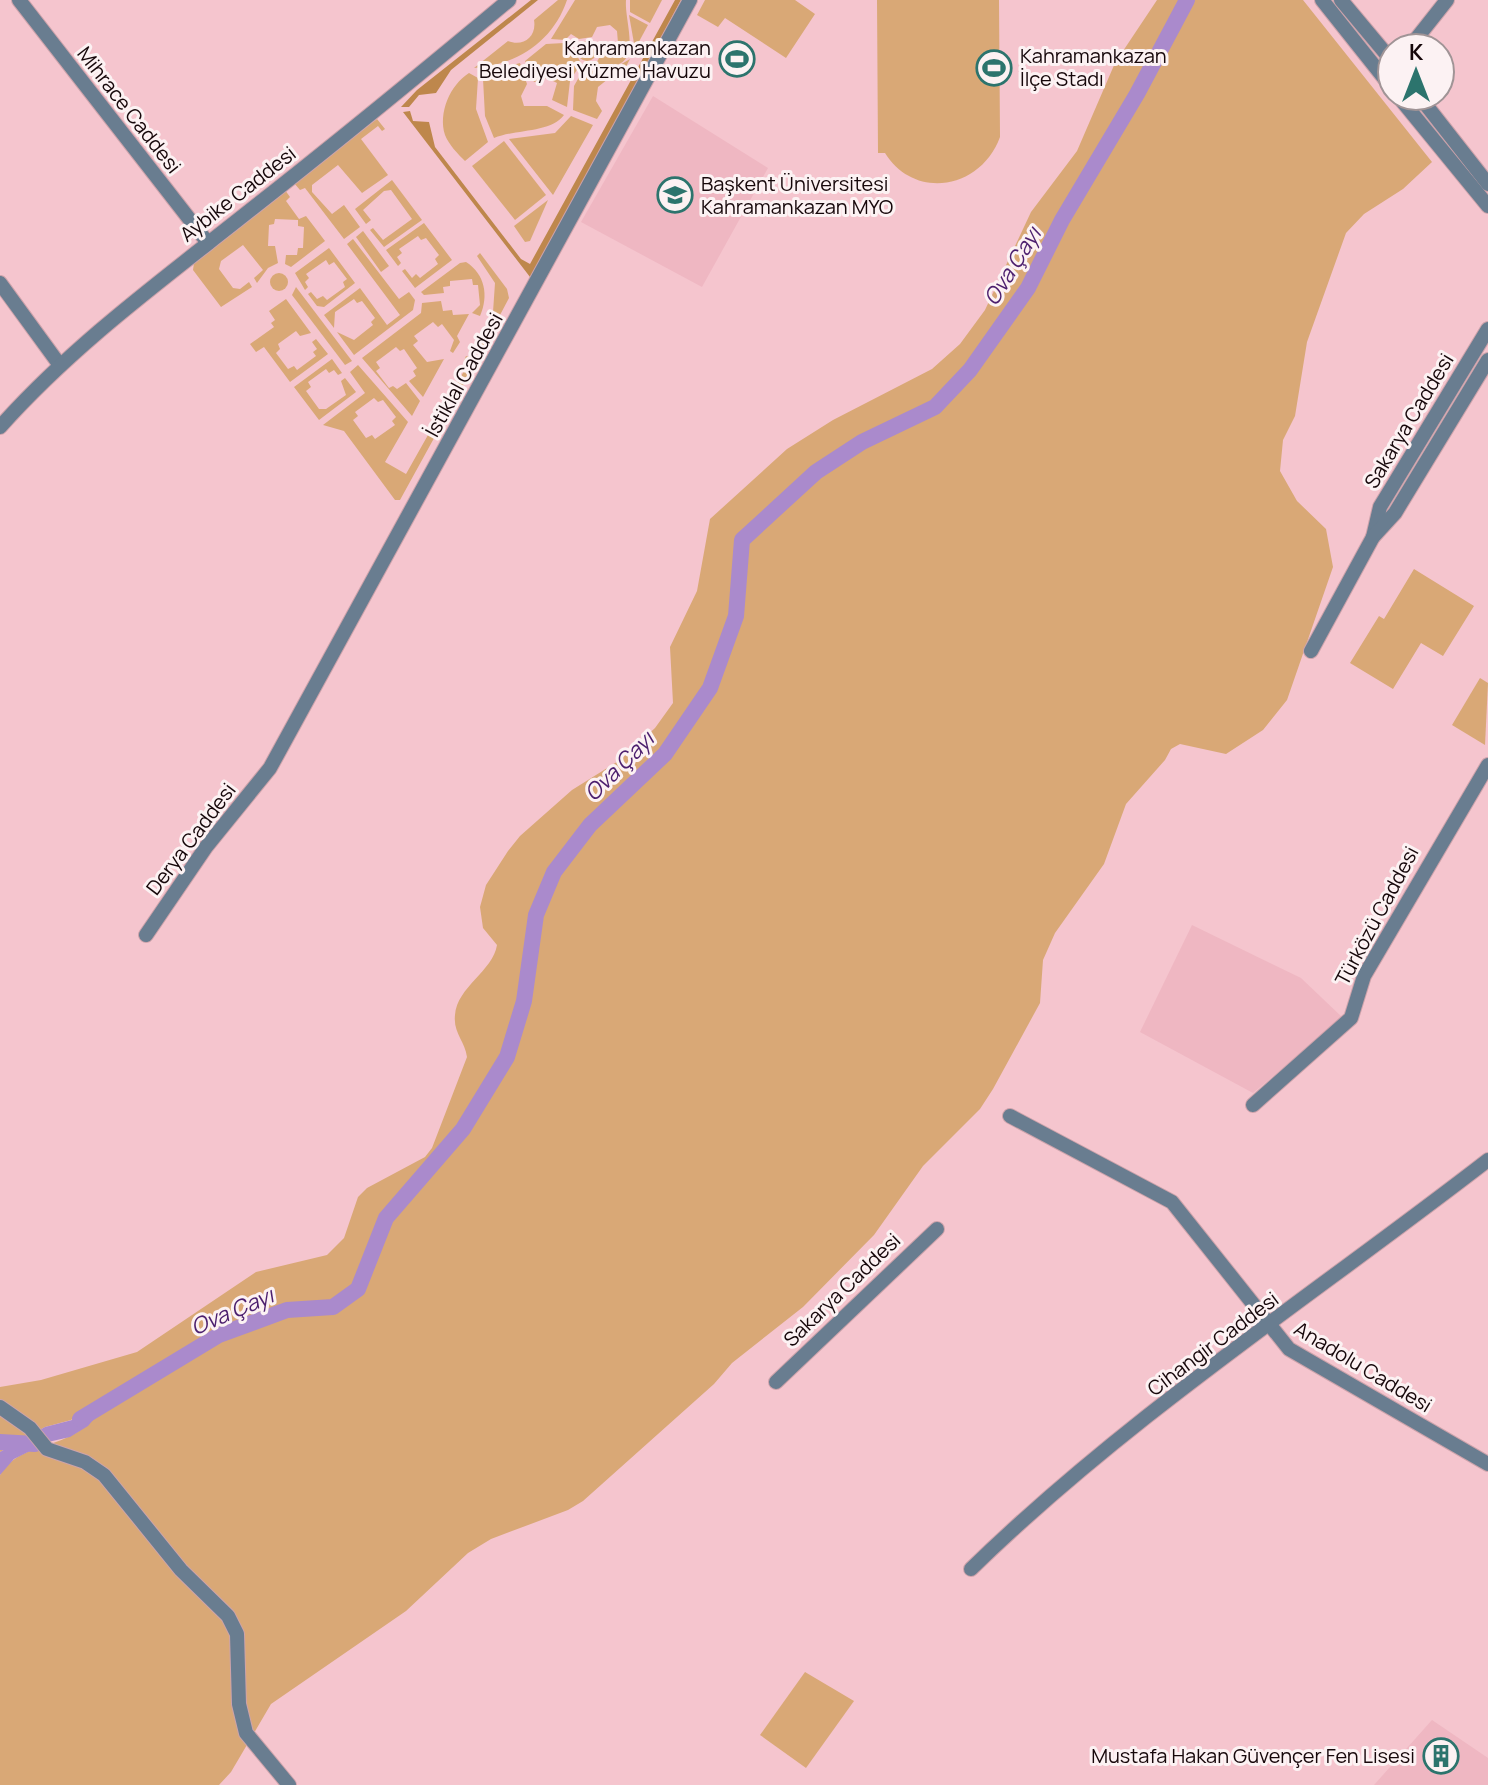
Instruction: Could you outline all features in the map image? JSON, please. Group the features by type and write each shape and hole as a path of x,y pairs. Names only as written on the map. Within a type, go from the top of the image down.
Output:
{"street":[{"name":"Mihrace Caddesi","path":"19,0 208,243"},
{"name":"Aybike Caddesi","path":"0,427 59,364 509,0"},
{"name":"İstiklal Caddesi","path":"270,768 690,0"},
{"path":"1322,0 1376,68"},
{"path":"1341,0 1376,42"},
{"path":"1422,32 1447,0"},
{"path":"1411,112 1488,206"},
{"path":"1432,112 1488,184"},
{"path":"0,283 59,364"},
{"name":"Sakarya Caddesi","path":"1373,537 1380,507 1488,329"},
{"name":"Sakarya Caddesi","path":"1311,651 1373,537 1395,513 1488,360"},
{"name":"Türközü Caddesi","path":"1253,1105 1351,1018 1358,989 1370,965 1488,765"},
{"name":"Derya Caddesi","path":"146,935 206,847 270,768"},
{"name":"Anadolu Caddesi","path":"1010,1116 1172,1202 1281,1342 1301,1358 1488,1464"},
{"name":"Cihangir Caddesi","path":"971,1569 1039,1507 1268,1326 1488,1160"},
{"name":"Sakarya Caddesi","path":"776,1382 937,1229"},
{"path":"0,1407 30,1428 47,1449 85,1462 104,1475 181,1570 228,1616 237,1634 239,1704 246,1733 289,1785"}],"shaded area":[{"path":"531,0 538,0 451,70 436,93 419,95 409,107 401,107 417,90"},
{"path":"558,0 567,0 561,15 531,49 504,62 474,68 508,41 519,43 528,39 534,20"},
{"path":"575,0 626,0 630,46 622,63 595,65 605,48 618,43 617,31 610,25 597,27 592,37 579,39 571,34 565,40 551,39"},
{"path":"630,0 662,0 650,23 630,12"},
{"path":"675,0 681,0 538,269 530,277 403,112 410,111 413,121 429,122 435,147 521,259 530,264"},
{"path":"705,0 795,0 815,14 786,58 725,18 718,27 697,15"},
{"path":"877,0 999,0 1000,137 991,155 963,178 930,183 913,178 898,168 885,153 878,153"},
{"path":"1157,0 1303,0 1376,92 1376,112 1392,112 1432,162 1403,189 1364,214 1346,233 1307,342 1295,416 1283,440 1280,471 1297,501 1326,529 1333,567 1287,700 1263,730 1226,754 1180,744 1171,749 1126,804 1104,864 1055,933 1043,960 1040,1003 980,1109 923,1166 874,1235 803,1307 732,1363 714,1384 583,1501 568,1510 491,1539 468,1553 406,1611 271,1704 231,1772 219,1785 0,1785 0,1475 14,1459 75,1434 99,1413 96,1401 71,1420 45,1427 0,1452 0,1387 41,1380 137,1352 256,1272 327,1255 344,1238 358,1197 367,1188 425,1157 432,1148 467,1057 456,1027 457,1005 489,963 497,945 483,928 480,907 486,885 520,836 572,790 620,760 655,728 673,703 670,647 697,591 710,519 787,449 833,420 932,369 960,344 985,310 1031,212 1077,151 1115,63"},
{"path":"629,15 648,25 635,49"},
{"path":"587,41 594,44 597,51 594,58 587,61 580,58 577,51 580,44"},
{"path":"564,43 574,50 581,63 570,81 567,107 552,100 557,83 547,78 534,82 525,61 546,44"},
{"path":"630,59 619,80 608,79 598,87 596,101 602,111 597,119 573,110 574,86 582,72 613,69"},
{"path":"520,63 527,84 521,96 524,106 547,106 564,115 542,128 494,138 485,116 483,79 490,71"},
{"path":"469,73 478,78 476,109 488,142 465,161 447,139 443,118 451,92"},
{"name":"Başkent Üniversitesi Kahramankazan MYO","path":"653,96 768,168 702,287 581,222"},
{"path":"571,116 593,125 553,195 509,139 555,133"},
{"path":"377,119 385,129 382,131 378,126 361,139 388,175 362,193 338,165 312,185 312,192 332,214 344,205 360,227 344,239 305,188 300,190 294,183"},
{"path":"504,141 546,195 515,220 472,166"},
{"path":"392,180 422,220 384,247 370,230 373,228 383,240 412,219 391,190 384,191 363,210 371,220 366,224 355,209"},
{"path":"285,190 290,197 286,201 299,219 306,216 325,241 291,267 285,264 286,255 297,255 298,248 303,248 304,227 298,226 298,220 275,219 274,224 269,225 268,246 275,246 278,263 268,268 257,283 254,278 263,270 243,245 221,261 219,269 233,288 240,289 249,282 252,287 221,307 193,270 194,263"},
{"path":"548,200 530,241 525,242 514,226"},
{"path":"424,223 452,260 415,288 402,271 405,269 412,278 416,274 420,278 438,264 435,259 439,255 426,238 421,240 418,236 399,249 402,253 397,257 401,263 398,266 386,250"},
{"path":"363,231 389,266 381,272 356,237"},
{"path":"353,239 399,299 409,292 415,300 413,310 354,355 337,332 354,340 373,325 371,322 375,318 362,301 357,303 354,299 335,312 334,328 324,315 360,288 387,325 400,315 347,244"},
{"path":"329,248 355,283 324,307 317,306 308,294 311,292 317,299 323,296 327,300 345,287 343,282 347,279 334,262 329,265 326,260 306,274 309,278 305,282 308,287 305,290 295,273"},
{"path":"480,253 507,289 509,298 481,351 471,347 479,347 497,314 493,312 495,283 477,256"},
{"path":"466,262 484,286 480,316 472,313 480,305 478,285 473,285 472,279 450,281 450,286 443,287 444,293 424,295 421,292 460,263"},
{"path":"279,273 288,282 279,291 270,282"},
{"path":"296,287 352,361 345,365 292,295"},
{"path":"286,299 311,333 300,336 296,331 278,344 280,349 276,353 288,369 294,366 297,370 316,356 313,352 317,349 312,342 316,339 328,354 290,382 264,347 256,352 250,344 274,327 271,323 275,320 269,311"},
{"path":"441,301 443,311 452,310 453,315 469,314 457,336 460,342 453,353 450,351 454,340 442,324 438,327 433,322 414,336 418,341 413,345 427,362 444,359 423,397 409,381 416,376 413,371 417,368 404,349 400,351 396,347 376,362 380,368 376,371 389,388 393,386 397,389 406,383 420,401 412,416 362,358 421,313 422,303"},
{"path":"466,356 477,360 400,500 395,500 344,431 323,425 365,393 350,372 358,365 408,422 385,462 406,474 468,364 464,361","holes":["374,398 378,402 383,400 396,417 392,421 395,425 375,439 372,435 366,438 353,420 358,416 355,412"]},
{"path":"332,359 342,373 338,375 334,370 329,373 326,369 308,382 311,387 306,391 319,409 326,409 346,395 341,381 345,378 356,392 319,420 294,387"},
{"path":"1414,569 1474,606 1443,656 1421,643 1393,689 1350,663 1379,616 1384,619"},
{"path":"1480,678 1488,683 1485,745 1452,725"},
{"path":"1192,925 1301,978 1343,1018 1253,1093 1140,1032"},
{"path":"96,1401 99,1413 88,1426 70,1437 48,1442 14,1459 0,1475 0,1452 45,1427 72,1420"},
{"path":"805,1672 854,1701 806,1768 760,1735"},
{"path":"1432,1720 1488,1758 1488,1785 1374,1785"}],"waterway":[{"name":"Ova Çayı","path":"80,1419 219,1335 287,1310 333,1307 358,1289 386,1218 463,1129 507,1057 524,1001 536,915 554,872 590,825 665,754 710,688 736,616 742,540 816,472 862,442 935,407 970,370 1028,288 1062,220 1137,94 1187,0"},
{"name":"Ova Çayı","path":"0,1442 35,1444"}],"place":[{"name":"Kahramankazan Belediyesi Yüzme Havuzu","path":"737,59"},
{"name":"Kahramankazan İlçe Stadı","path":"994,68"},
{"name":"Başkent Üniversitesi Kahramankazan MYO","path":"675,195"},
{"name":"Mustafa Hakan Güvençer Fen Lisesi","path":"1441,1756"}]}
